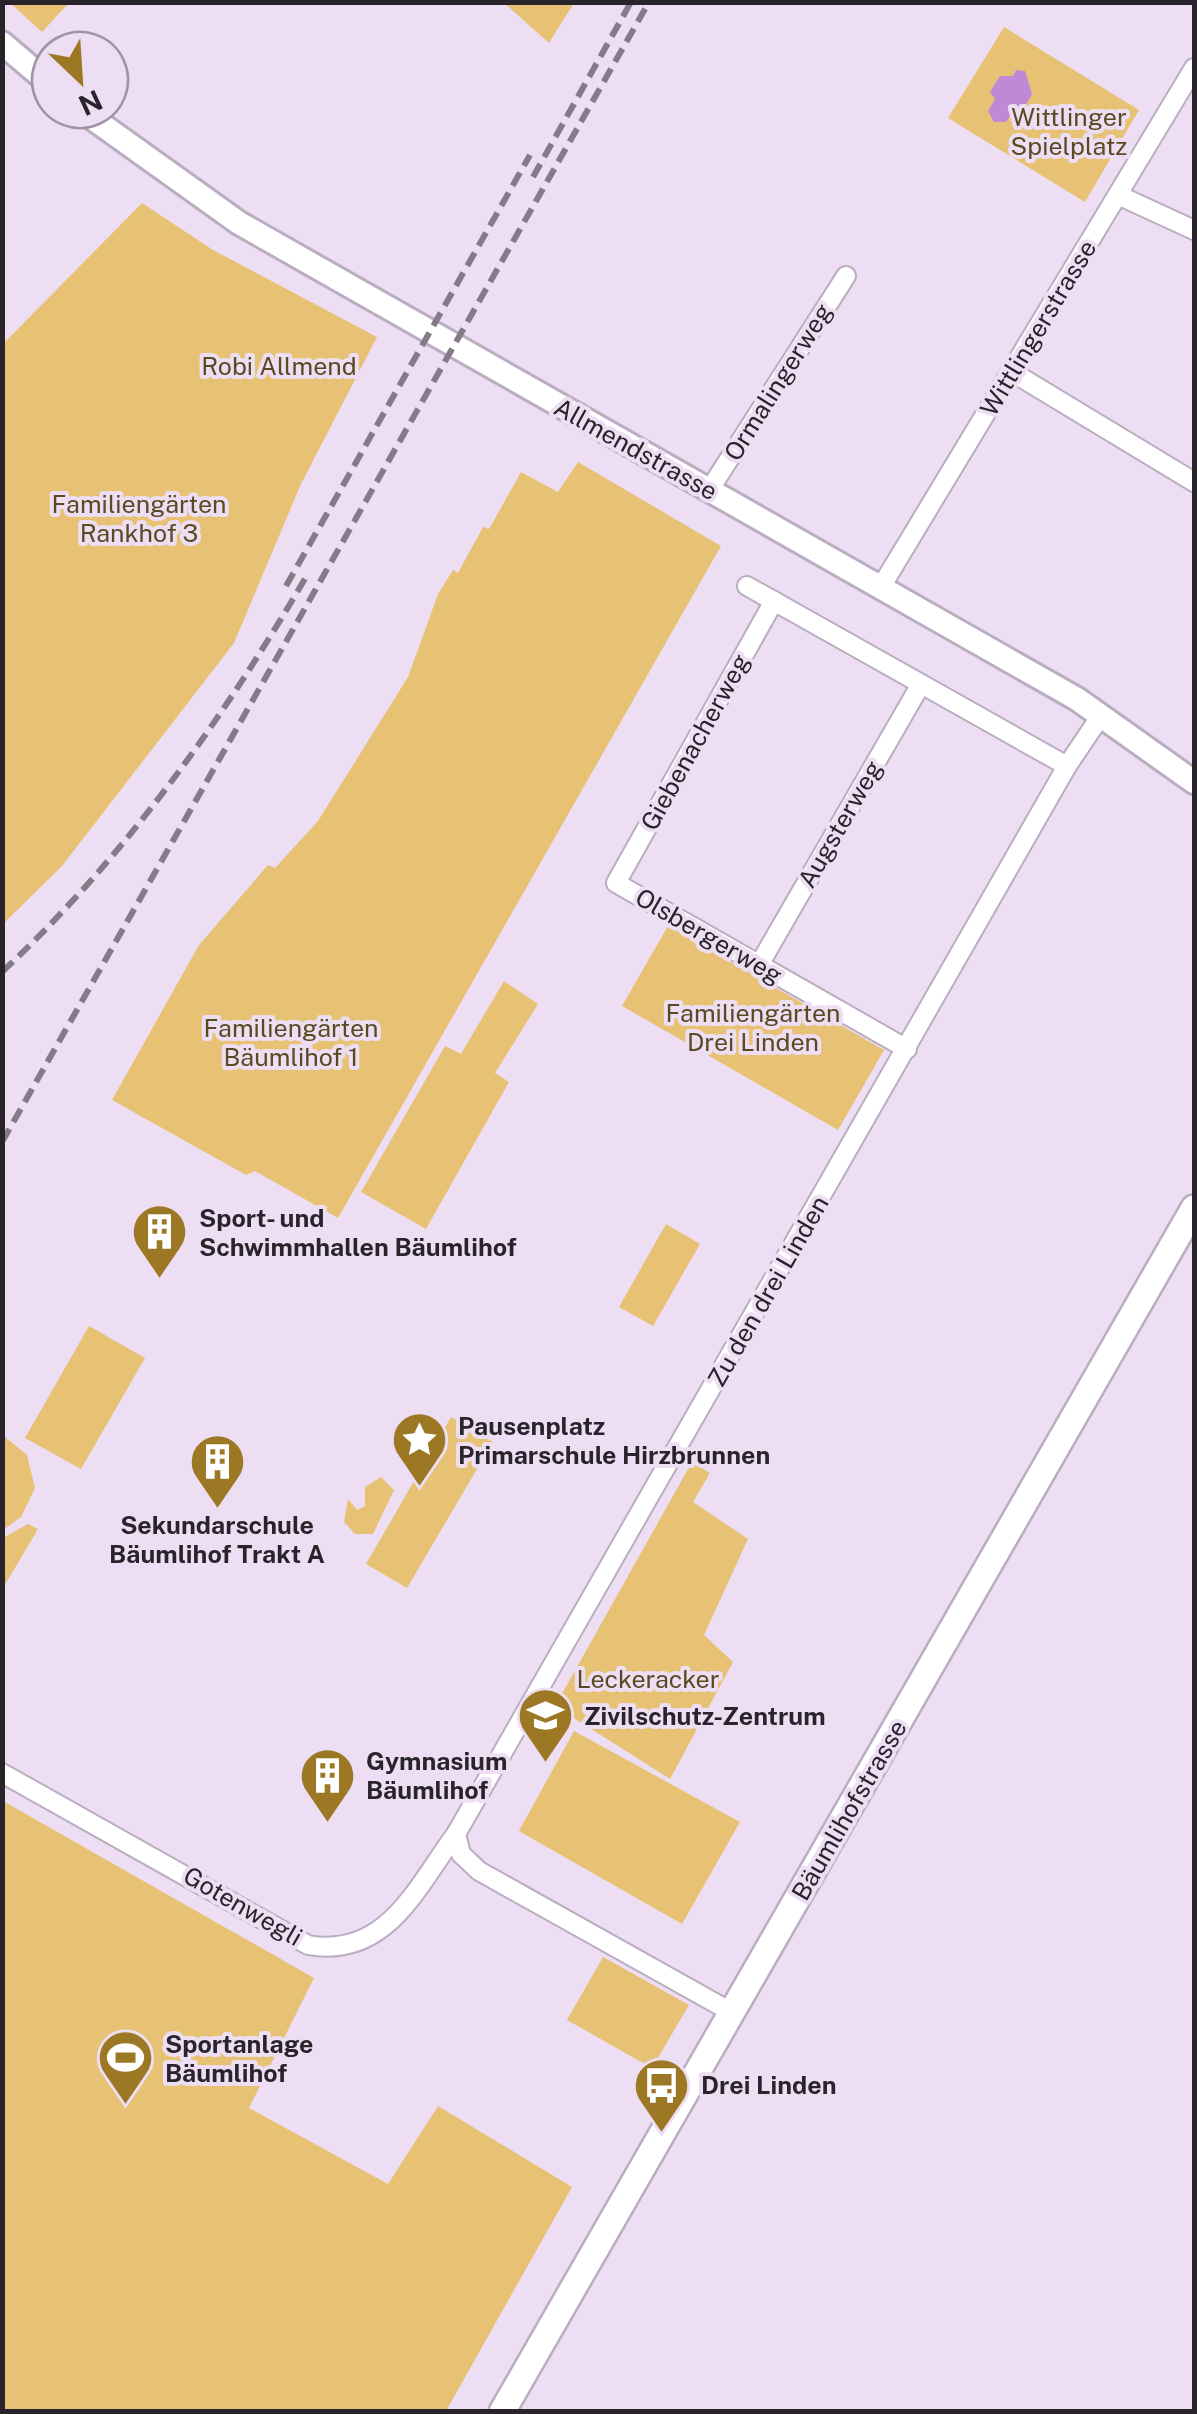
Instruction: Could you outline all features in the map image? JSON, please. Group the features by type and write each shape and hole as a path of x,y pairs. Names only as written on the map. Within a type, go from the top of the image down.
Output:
{"main road":[{"name":"Bäumlihofstrasse","path":"502,2412 1194,1208"}],"street":[{"path":"5,51 30,69"},
{"name":"Wittlingerstrasse","path":"882,587 1194,68"},
{"name":"Allmendstrasse","path":"109,130 239,223 1077,699 1194,782"},
{"path":"1118,195 1194,230"},
{"name":"Ormalingerweg","path":"710,489 846,276"},
{"path":"1012,372 1194,482"},
{"path":"747,586 1067,766"},
{"name":"Giebenacherweg","path":"616,884 774,601"},
{"name":"Augsterweg","path":"759,965 921,684"},
{"name":"Zu den drei Linden","path":"456,1834 1067,766 1100,717"},
{"name":"Olsbergerweg","path":"616,884 907,1049"},
{"name":"Gotenwegli","path":"2,1773 315,1946 360,1941 384,1930 403,1911 456,1834"},
{"path":"456,1834 461,1854 479,1871 733,2014"}],"green space":[{"path":"10,3 69,3 40,30"},
{"path":"504,3 574,3 549,43"},
{"name":"Wittlinger Spielplatz","path":"1004,27 1139,110 1085,202 948,118"},
{"name":"Familiengärten Rankhof 3","path":"142,203 213,250 377,337 301,484 234,643 62,866 3,924 3,344"},
{"name":"Familiengärten Bäumlihof 1","path":"578,462 721,546 338,1218 255,1171 246,1175 112,1100 199,945 268,865 275,868 318,821 408,677 438,594 453,570 458,573 483,527 489,529 521,472 558,492"},
{"name":"Familiengärten Drei Linden","path":"668,926 884,1050 838,1130 622,1006"},
{"path":"504,981 538,1004 495,1073 509,1082 426,1229 361,1192 445,1046 461,1054"},
{"path":"666,1224 700,1244 653,1326 619,1307"},
{"path":"89,1326 145,1358 81,1469 25,1438"},
{"path":"451,1417 493,1442 407,1588 366,1564"},
{"path":"5,1437 27,1455 35,1488 21,1517 3,1530"},
{"name":"Leckeracker","path":"692,1462 710,1473 693,1502 748,1539 704,1635 733,1662 670,1779 555,1706"},
{"path":"381,1477 394,1490 373,1534 355,1534 344,1522 348,1499 357,1510 365,1506 365,1487"},
{"path":"28,1524 38,1529 3,1588 3,1538"},
{"path":"574,1731 740,1822 682,1924 519,1831"},
{"name":"Sportanlage Bäumlihof","path":"3,1801 314,1978 249,2108 388,2184 438,2106 572,2187 446,2411 3,2411"},
{"path":"603,1957 689,2005 652,2068 567,2020"}],"shaded area":[{"path":"1016,70 1025,71 1032,94 1022,112 1013,111 1006,122 994,122 988,111 995,99 990,92 1000,76 1013,76"}],"railway":[{"path":"533,177 631,2"},
{"path":"2,1142 649,2"},
{"path":"286,586 530,155"},
{"path":"2,972 89,882 168,786 240,683 306,577"}],"place":[{"name":"Sport- und Schwimmhallen Bäumlihof","path":"160,1281"},
{"name":"Pausenplatz Primarschule Hirzbrunnen","path":"419,1489"},
{"name":"Sekundarschule Bäumlihof Trakt A","path":"217,1510"},
{"name":"Zivilschutz-Zentrum","path":"545,1765"},
{"name":"Gymnasium Bäumlihof","path":"327,1824"},
{"name":"Sportanlage Bäumlihof","path":"126,2107"},
{"name":"Drei Linden","path":"662,2134"}],"park label":[{"name":"Robi Allmend","path":"279,366"}]}
